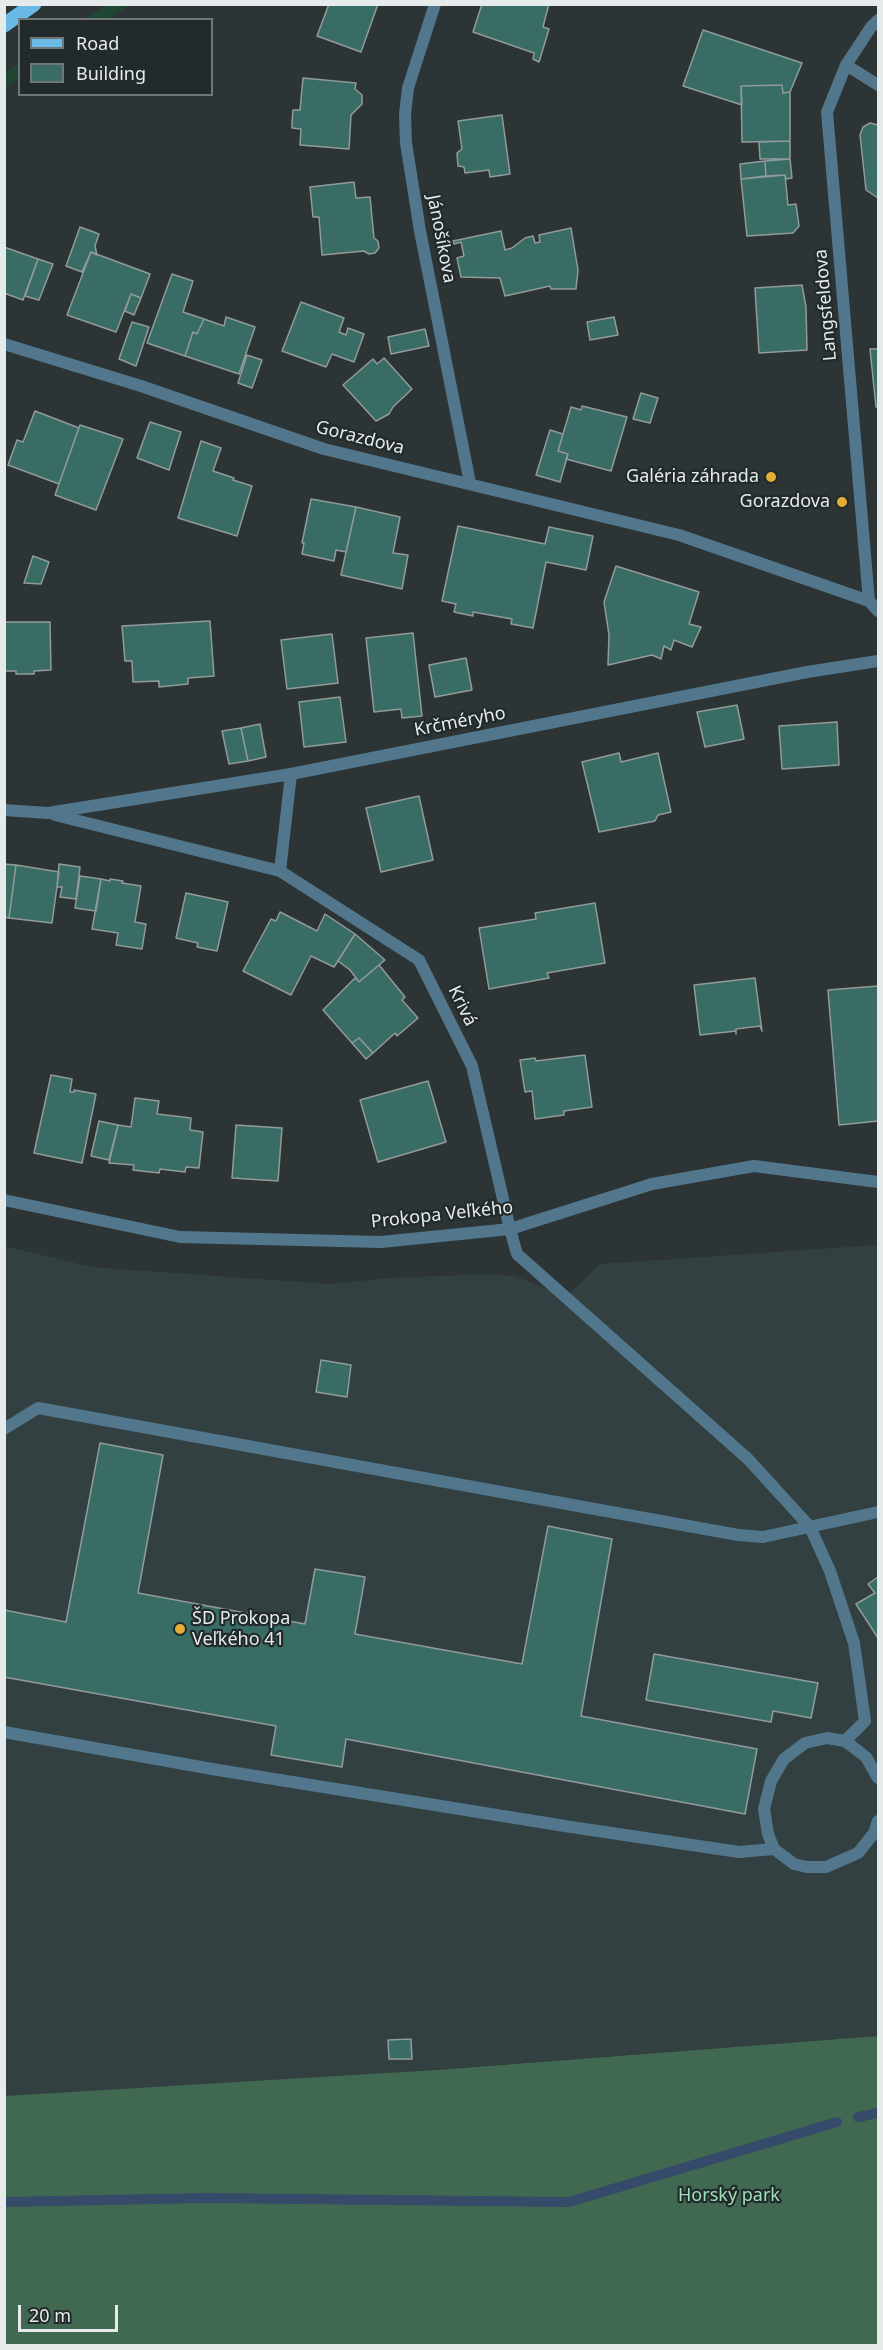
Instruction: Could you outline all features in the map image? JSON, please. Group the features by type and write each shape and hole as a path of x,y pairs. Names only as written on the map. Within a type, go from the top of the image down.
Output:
{"main road":[{"path":"4,24 34,4"}],"street":[{"name":"Jánošíkova","path":"435,4 408,88 405,114 406,143 420,231 470,483"},
{"name":"Langsfeldova","path":"869,601 827,112 846,65 871,27 879,20"},
{"path":"846,65 879,85"},
{"name":"Gorazdova","path":"4,344 141,386 324,449 679,535 869,601 879,611"},
{"name":"Krčméryho","path":"48,813 291,774 795,674 879,661"},
{"path":"280,871 291,774"},
{"name":"Krčméryho","path":"4,810 48,813 280,871"},
{"name":"Krivá","path":"280,871 420,960 472,1066 517,1254 748,1459 810,1527 830,1571 854,1643 865,1721 845,1742"},
{"name":"Prokopa Veľkého","path":"4,1200 180,1237 381,1242 510,1229 652,1184 754,1166 879,1182"},
{"path":"4,1429 38,1408 738,1535 763,1537 879,1512"},
{"path":"4,1732 218,1770 582,1829 739,1852 774,1849"},
{"path":"879,1778 866,1757 845,1742 827,1738 805,1743 784,1759 771,1782 764,1809 768,1834 774,1849 794,1864 807,1867 826,1868 858,1853 874,1833 879,1821"}],"shaded area":[{"path":"878,1245 878,2036 5,2102 5,1246 91,1267 330,1284 390,1278 486,1274 515,1276 566,1297 600,1264"}],"green space":[{"path":"106,5 130,5 109,18 86,18"},
{"path":"18,64 18,79 5,88 5,73"},
{"name":"Horský park","path":"878,2036 878,2345 5,2345 5,2096 436,2070"}],"building":[{"path":"329,4 378,4 361,52 317,36"},
{"path":"482,4 549,4 543,27 549,29 539,62 533,59 534,53 473,32"},
{"path":"703,30 802,63 790,92 783,93 782,85 741,86 742,105 683,86"},
{"path":"303,78 356,83 355,89 362,95 362,104 351,115 349,149 300,145 301,129 292,128 292,122 293,110 300,110"},
{"path":"782,85 783,93 790,92 790,141 742,142 741,86"},
{"path":"502,115 510,174 490,177 489,170 465,173 464,167 458,166 457,153 462,149 458,121"},
{"path":"870,123 878,125 878,198 866,190 860,135 863,127"},
{"path":"790,141 790,159 760,159 759,142"},
{"path":"790,159 792,178 786,179 785,175 766,176 765,161"},
{"path":"765,161 766,176 741,179 740,164"},
{"path":"785,175 788,205 796,204 799,226 793,233 747,236 741,179"},
{"path":"354,182 356,198 370,197 374,238 378,241 379,248 375,253 369,254 364,251 322,255 319,217 313,217 310,187"},
{"path":"80,227 99,234 95,246 97,255 91,252 82,272 66,266"},
{"path":"571,228 578,270 576,289 551,289 550,286 505,296 500,278 461,277 457,258 464,256 461,242 454,244 453,241 501,231 505,250 512,248 525,238 533,236 535,243 540,242 539,235"},
{"path":"4,247 38,259 23,300 4,293"},
{"path":"91,252 150,274 141,298 131,294 116,332 67,315"},
{"path":"38,259 53,264 39,300 25,296"},
{"path":"172,274 193,281 183,312 204,319 197,334 193,332 185,356 147,343"},
{"path":"802,285 806,307 807,350 759,353 755,288"},
{"path":"131,294 141,298 134,315 125,311"},
{"path":"301,302 344,318 339,332 346,335 348,328 364,334 354,362 332,354 326,367 282,351"},
{"path":"226,317 255,327 239,374 185,356 193,332 197,334 204,319 224,326"},
{"path":"614,317 618,335 590,340 587,322"},
{"path":"132,322 149,327 136,366 119,359"},
{"path":"425,329 429,346 391,354 388,337"},
{"path":"870,349 878,349 878,407 876,407"},
{"path":"247,355 262,360 252,388 238,383"},
{"path":"384,358 412,389 389,414 376,421 343,385 373,359 377,364"},
{"path":"641,393 658,398 650,423 633,419"},
{"path":"582,406 627,417 611,471 566,459 568,454 558,451 571,407 581,410"},
{"path":"35,411 79,428 59,484 8,465 17,440 23,442"},
{"path":"150,422 181,432 169,470 137,458"},
{"path":"80,425 123,439 96,510 55,495"},
{"path":"550,430 563,434 558,451 568,454 560,482 536,475"},
{"path":"201,441 221,448 213,471 252,486 237,536 178,518"},
{"path":"311,499 356,507 346,552 336,550 334,561 302,554"},
{"path":"356,507 400,517 393,553 408,555 402,589 341,575"},
{"path":"458,526 545,544 549,527 593,536 586,570 546,562 533,628 511,624 512,619 473,612 473,616 454,612 456,604 442,601"},
{"path":"33,556 49,562 41,584 24,583"},
{"path":"616,566 699,592 689,624 701,627 692,647 674,640 671,650 664,646 661,659 652,655 608,665 609,635 604,602"},
{"path":"210,621 214,676 188,678 188,684 159,687 159,681 133,682 132,661 125,661 122,626"},
{"path":"4,622 50,622 51,670 34,671 34,674 4,671"},
{"path":"413,633 422,716 402,718 401,709 374,712 366,638"},
{"path":"332,634 338,683 287,689 281,640"},
{"path":"466,658 472,690 435,697 429,665"},
{"path":"340,697 346,742 304,747 299,702"},
{"path":"737,705 744,739 705,747 697,712"},
{"path":"837,722 839,765 782,769 779,726"},
{"path":"260,724 266,757 248,761 241,728"},
{"path":"241,728 248,761 229,764 222,731"},
{"path":"619,753 621,762 658,753 671,812 658,815 655,821 599,832 582,762"},
{"path":"419,796 433,860 381,872 366,808"},
{"path":"4,864 16,865 9,918 4,917"},
{"path":"59,864 80,867 76,899 60,897 62,887 57,887"},
{"path":"16,865 59,872 52,923 9,918"},
{"path":"80,876 101,879 96,911 75,908"},
{"path":"101,879 123,881 122,883 141,886 135,922 146,924 142,949 116,945 118,933 92,929"},
{"path":"186,893 228,902 217,951 197,947 198,943 176,938"},
{"path":"595,903 605,963 547,973 549,978 489,989 479,928 536,919 535,913"},
{"path":"280,912 317,931 325,914 355,934 334,967 311,956 291,995 243,971 271,919 276,921"},
{"path":"355,934 385,960 359,982 350,970 338,961"},
{"path":"379,965 405,997 402,1000 418,1018 397,1036 395,1033 373,1053 359,1038 352,1043 323,1010 354,979 356,978 359,982"},
{"path":"755,978 762,1031 760,1026 736,1029 736,1031 700,1035 694,985"},
{"path":"878,986 878,1121 839,1125 828,990"},
{"path":"359,1038 373,1053 366,1059 352,1043"},
{"path":"585,1055 592,1107 564,1111 564,1115 535,1119 532,1091 525,1092 520,1060 535,1058 536,1061"},
{"path":"51,1075 72,1079 70,1092 74,1090 96,1094 82,1163 34,1153"},
{"path":"428,1081 446,1142 378,1162 360,1100"},
{"path":"135,1098 159,1101 157,1114 191,1118 190,1130 203,1132 199,1168 186,1167 185,1172 160,1169 159,1173 133,1170 134,1165 109,1163 118,1125 131,1127"},
{"path":"99,1121 118,1125 109,1160 91,1156"},
{"path":"236,1125 282,1128 278,1181 232,1178"},
{"path":"321,1360 351,1365 347,1397 316,1392"},
{"name":"ŠD Prokopa Veľkého 41","path":"100,1443 163,1455 138,1593 305,1624 315,1569 365,1577 355,1634 522,1664 548,1526 612,1539 581,1716 757,1749 745,1814 346,1739 342,1767 271,1755 276,1726 4,1677 4,1610 66,1622"},
{"path":"878,1577 878,1638 856,1604 875,1593 868,1584"},
{"path":"654,1654 818,1683 811,1718 773,1711 771,1722 646,1700"},
{"path":"411,2039 412,2059 389,2059 388,2040"}],"waterway":[{"path":"858,2117 878,2113"},
{"path":"4,2202 207,2198 569,2202 837,2122"}],"place":[{"name":"Galéria záhrada","path":"771,477"},
{"name":"Gorazdova","path":"842,502"},
{"name":"ŠD Prokopa Veľkého 41","path":"180,1629"}]}
